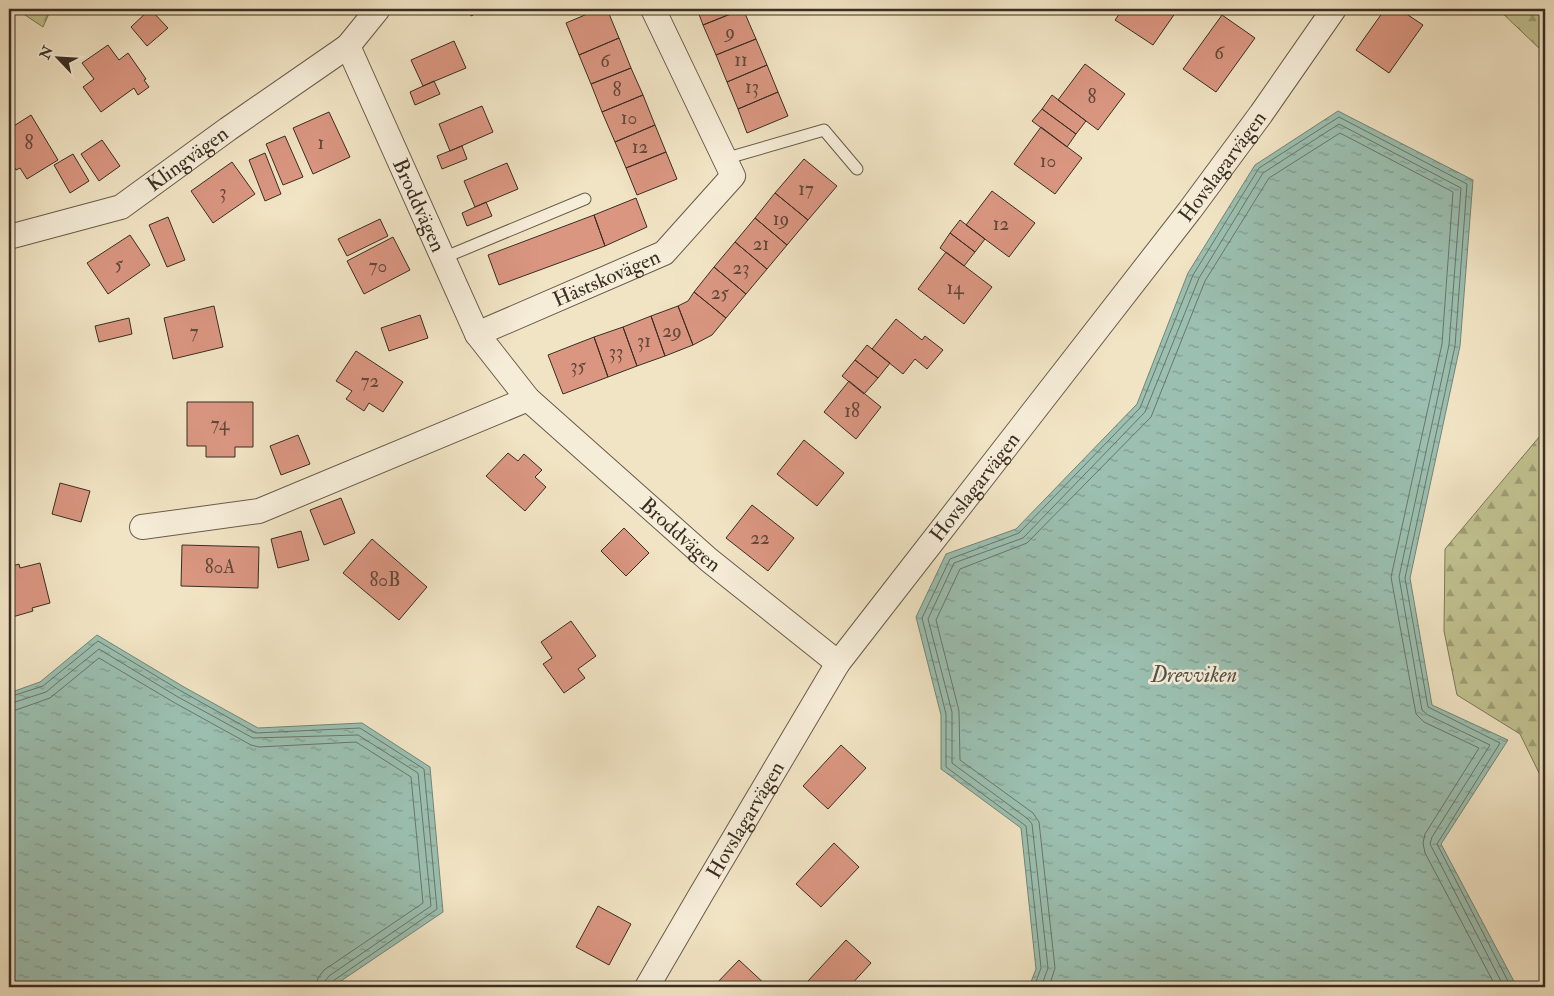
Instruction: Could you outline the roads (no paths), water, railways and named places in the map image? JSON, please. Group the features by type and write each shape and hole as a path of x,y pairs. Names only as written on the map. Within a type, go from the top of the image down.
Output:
{"street":[{"path":"348,46 378,9"},
{"name":"Hästskovägen","path":"477,334 664,253 733,176 653,9"},
{"name":"Hovslagarvägen","path":"649,986 838,663 1190,210 1261,114 1334,9"},
{"name":"Klingvägen","path":"9,237 122,206 228,129 348,46"},
{"name":"Broddvägen","path":"348,46 477,334 528,399 709,560 838,663"},
{"path":"142,527 259,511 528,399"}],"lane":[{"path":"724,160 824,130 857,169"},
{"path":"443,258 585,199"}],"water":[{"name":"Drevviken","path":"1338,111 1473,180 1460,346 1410,578 1432,705 1508,740 1441,844 1517,987 1029,987 1036,969 1021,828 941,769 941,715 916,617 946,554 1016,529 1137,404 1188,273 1255,165"},
{"path":"97,635 184,687 258,728 362,723 430,767 443,912 332,987 9,987 9,693 40,682"}]}
